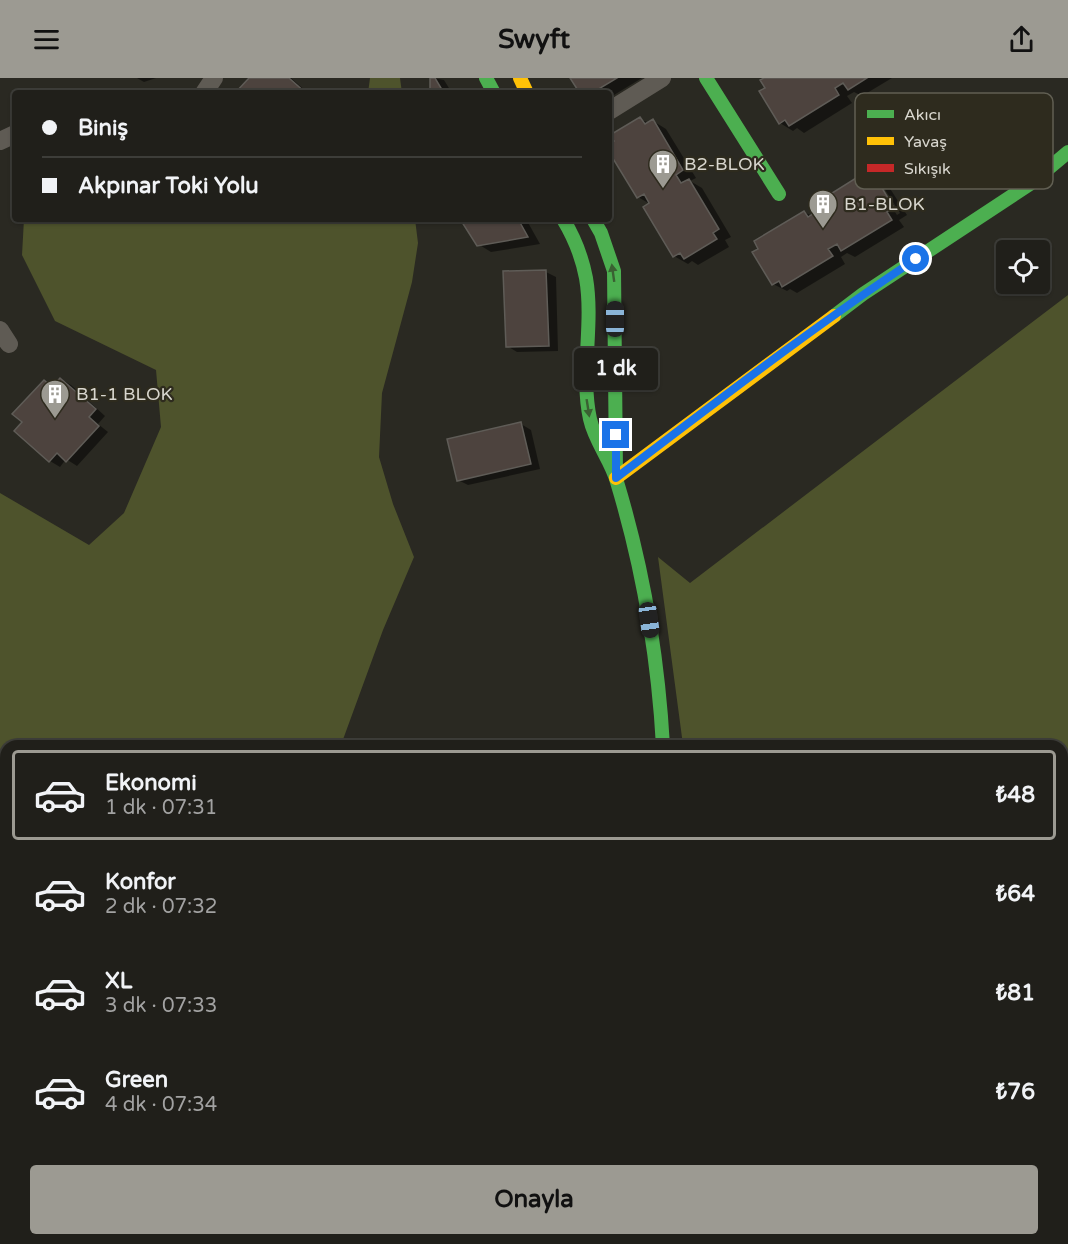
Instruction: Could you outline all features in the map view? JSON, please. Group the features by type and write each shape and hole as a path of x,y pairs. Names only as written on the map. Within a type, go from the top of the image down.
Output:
{"street":[{"path":"612,109 662,78"},
{"path":"706,78 779,194"},
{"path":"1053,165 1068,152"},
{"path":"616,478 862,294 1022,189"},
{"path":"595,222 601,232 614,271 616,478"},
{"path":"566,223 578,250 587,288 585,378 590,422 616,478 649,620 659,687 663,740"}],"green space":[{"path":"370,78 400,78 402,90 368,90"},
{"path":"24,222 415,222 418,243 412,282 382,393 379,457 393,504 414,557 383,630 343,740 0,740 0,493 89,545 124,513 161,427 156,370 55,321 22,255"},
{"path":"1068,295 1068,740 682,740 658,557 690,583"}],"building":[{"path":"249,78 289,78 303,90 238,90"},
{"path":"430,78 435,78 442,90 430,90"},
{"path":"570,78 617,78 597,90 578,90"},
{"path":"764,78 867,78 848,90 843,83 835,88 839,95 789,126 785,120 779,124 759,91 765,88 760,80"},
{"name":"B2-BLOK","path":"640,117 645,124 653,119 683,170 676,175 681,183 689,179 719,229 713,233 717,239 684,259 680,253 673,257 643,207 649,203 644,194 637,198 612,157 612,142 614,141 612,134"},
{"name":"B1-BLOK","path":"855,179 855,189 883,189 894,208 887,212 892,220 841,251 837,244 828,249 833,256 782,287 779,281 772,285 752,252 758,249 754,241 804,211 808,217 817,211 813,205"},
{"path":"462,222 520,222 528,237 477,246"},
{"path":"546,270 549,346 506,347 503,271"},
{"name":"B1-1 BLOK","path":"60,378 96,409 89,417 99,426 66,462 57,453 49,462 14,431 22,422 12,414 44,380 52,387"},
{"path":"521,422 531,464 457,481 447,439"}],"traffic: fast":[{"path":"486,78 492,90"},
{"path":"706,78 779,194"},
{"path":"1053,165 1068,152"},
{"path":"834,316 863,294 1022,189"},
{"path":"565,222 577,247 586,278 589,313 586,384 590,419 595,435 614,474 642,580 653,646 663,740"},
{"path":"595,222 601,233 614,271 616,472"}],"traffic: slow":[{"path":"520,78 526,90"},
{"path":"616,478 834,316"}],"place":[{"name":"B2-BLOK","path":"663,190"},
{"name":"B1-BLOK","path":"823,230"},
{"name":"B1-1 BLOK","path":"55,420"}],"route":[{"path":"616,435 616,478 862,294 916,259"}]}
